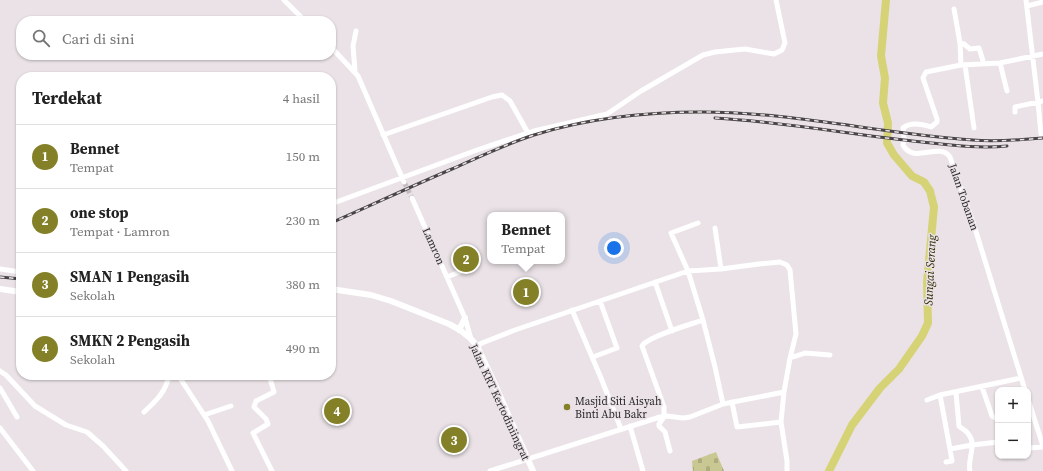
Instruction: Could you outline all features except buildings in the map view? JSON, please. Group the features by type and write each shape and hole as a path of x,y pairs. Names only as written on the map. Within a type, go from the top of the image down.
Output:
{"main road":[{"path":"0,289 16,291"},
{"name":"Jalan KRT Kertodiniingrat","path":"336,290 371,295 391,301 449,324 471,339 477,346 533,471"},
{"path":"459,330 465,318"}],"street":[{"path":"284,0 300,16"},
{"path":"336,202 528,133 607,114 641,91 703,55 715,52 745,49 774,54 782,50 785,43 776,0"},
{"path":"1041,134 1041,102 1026,3 1043,2"},
{"path":"954,9 974,128"},
{"path":"355,71 353,46 356,31"},
{"path":"960,43 964,44 970,49 979,48 984,64"},
{"path":"336,52 355,71 368,97 403,179"},
{"name":"Jalan Tobanan","path":"1024,387 973,222 950,157 948,153 942,151 909,152 903,145 903,128 912,124 931,127 937,122 923,78 924,74 930,70 963,65 1000,62 1043,54"},
{"path":"1000,62 1007,91"},
{"path":"383,135 492,97 502,95 510,101 528,133"},
{"path":"1015,112 1015,107 1041,102"},
{"name":"Lamron","path":"412,198 465,318 471,339"},
{"path":"698,223 671,233 688,271 703,320 723,404"},
{"path":"714,228 721,269"},
{"path":"477,346 515,330 688,271 721,269 780,262 787,264 790,270 796,334 784,392 781,422 787,461 787,471"},
{"path":"447,277 472,267"},
{"path":"0,269 16,271"},
{"path":"655,282 672,331"},
{"path":"593,357 617,348 600,301"},
{"path":"572,310 622,429"},
{"path":"670,451 665,432 659,426 664,417 664,407 642,346 646,341 703,320"},
{"path":"790,358 805,353 830,355"},
{"path":"0,371 6,375 35,406 66,425 87,432 104,446 126,471"},
{"path":"927,400 940,395 1021,378"},
{"path":"144,412 159,399 165,390 168,380"},
{"path":"181,380 204,414 232,471"},
{"path":"270,380 274,392 256,401 254,407 266,419 268,424 253,433 272,471"},
{"path":"982,386 992,416 995,418"},
{"path":"0,388 17,418"},
{"path":"490,471 630,426 664,417 690,417 723,404 784,392"},
{"path":"956,392 959,426 969,434 972,445 969,464 970,471"},
{"path":"940,395 952,461 946,462"},
{"path":"732,402 737,427 781,422"},
{"path":"204,414 231,406"},
{"path":"1031,408 1043,446 1031,448"},
{"path":"630,426 643,471"},
{"path":"0,428 33,471"},
{"path":"950,449 995,442"}],"green space":[{"path":"716,452 724,471 693,471 692,461"}],"waterway":[{"name":"Sungai Serang","path":"829,471 852,425 880,388 899,369 922,336 928,323 927,282 934,207 930,191 924,182 912,176 894,155 887,143 888,123 883,103 885,78 881,56 886,0"}],"tunnel":[{"path":"404,182 412,198"}],"railway":[{"path":"336,221 482,155 534,135 575,124 617,117 681,112 736,113 804,119 905,133 982,141 1043,138"},
{"path":"715,118 767,122 954,145 975,147 1007,146"},
{"path":"0,277 16,279"}],"place":[{"name":"one stop","path":"466,259"},
{"name":"Bennet","path":"526,292"},
{"name":"Masjid Siti Aisyah Binti Abu Bakr","path":"567,407"},
{"name":"SMKN 2 Pengasih","path":"337,411"},
{"name":"SMAN 1 Pengasih","path":"454,440"}]}
